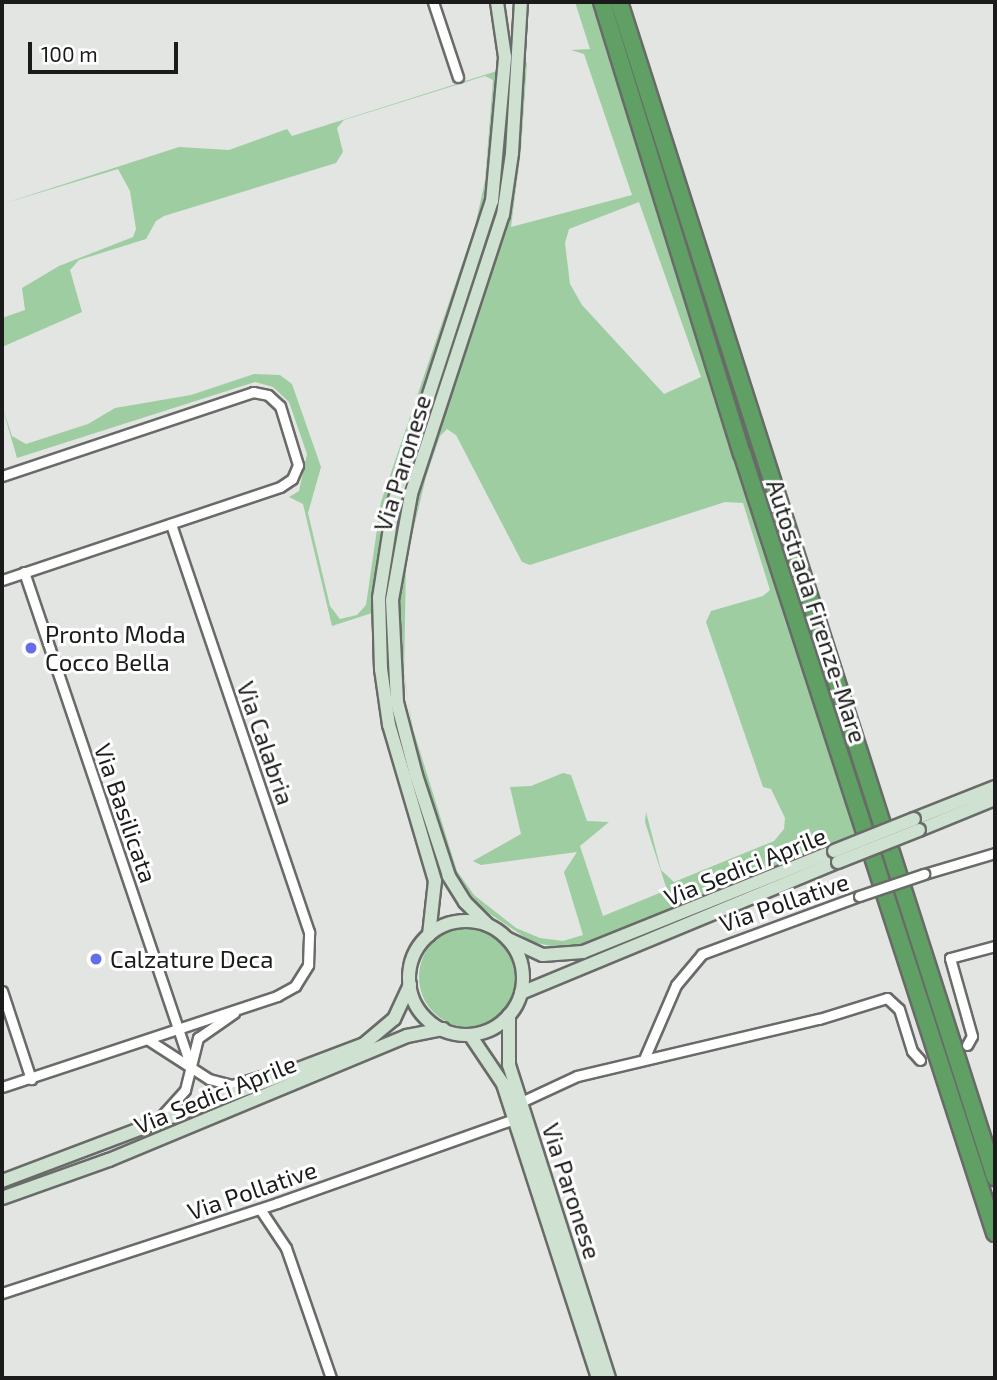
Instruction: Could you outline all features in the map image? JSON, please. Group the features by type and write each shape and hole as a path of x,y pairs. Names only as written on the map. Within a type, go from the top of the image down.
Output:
{"highway":[{"name":"Autostrada Firenze-Mare","path":"602,2 742,453 995,1233"},
{"name":"Autostrada Firenze-Mare","path":"619,2 995,1177"}],"main road":[{"name":"Via Paronese","path":"429,935 435,881 389,725 381,670 379,598 394,502 492,201 505,57 497,2"},
{"name":"Via Paronese","path":"488,925 465,902 449,876 416,775 397,702 391,619 404,517 503,215 512,152 521,2"},
{"name":"Via Sedici Aprile","path":"507,939 521,963 521,993 916,824 995,787"},
{"name":"Via Sedici Aprile","path":"916,824 995,799"},
{"name":"Via Sedici Aprile","path":"488,925 507,939 543,955 583,953 836,857"},
{"path":"429,935 463,921 488,925"},
{"name":"Via Sedici Aprile","path":"2,1181 303,1070 375,1038 404,1004 410,984 413,957 429,935"},
{"path":"410,984 416,1005 443,1030"},
{"path":"470,1035 487,1031 509,1015 521,993"},
{"name":"Via Paronese","path":"509,1015 507,1054 608,1378"},
{"name":"Via Sedici Aprile","path":"2,1198 109,1160 407,1036 443,1030 470,1035"},
{"name":"Via Paronese","path":"470,1035 498,1073 598,1378"}],"street":[{"path":"433,2 458,77"},
{"path":"2,475 253,392 268,394 280,406 296,455 296,471 280,487 2,580"},
{"name":"Via Calabria","path":"171,524 309,932 311,948 304,974 286,991 245,1007"},
{"name":"Via Basilicata","path":"24,572 191,1067"},
{"name":"Via Pollative","path":"644,1059 676,985 702,954 859,896 995,853"},
{"path":"967,1045 972,1036 950,958 995,946"},
{"path":"2,991 31,1079"},
{"path":"521,1102 576,1076 819,1019 887,998 899,1009 912,1051 919,1060"},
{"path":"2,1087 149,1041 179,1028 245,1007"},
{"path":"151,1126 185,1090 198,1038 245,1007"},
{"path":"149,1041 209,1079 232,1085 284,1069 303,1070"},
{"name":"Via Pollative","path":"2,1293 260,1209 514,1119"},
{"path":"260,1209 286,1248 331,1378"}],"green space":[{"path":"575,2 591,2 857,834 583,947 566,949 532,942 490,914 475,901 454,869 415,748 408,701 413,729 457,871 474,895 516,928 540,938 563,941 583,935 564,872 577,852 481,865 473,861 521,834 510,787 531,786 563,773 571,775 587,821 609,822 580,846 603,916 667,890 645,822 646,812 661,870 674,882 774,841 784,829 785,818 771,789 763,787 706,622 711,611 763,596 770,590 743,503 725,502 530,565 522,562 456,435 447,429 440,436 426,477 406,560 404,673 399,638 400,590 412,512 509,218 516,173 523,62 527,63 521,150 511,227 632,195 584,54 571,50 590,49","holes":["639,202 701,377 664,394 582,305 570,284 565,243 569,229"]},
{"path":"497,71 491,162 481,220 387,504 372,613 332,626 303,504 289,497 299,491 307,454 289,402 273,387 255,382 17,458 2,406 12,436 26,444 88,424 115,408 191,395 254,374 280,375 292,384 321,467 308,513 330,606 340,619 357,615 366,605 381,502 475,226 485,181 493,80 485,76 344,120 337,128 343,152 336,163 164,216 156,221 146,239 79,260 70,270 82,312 2,347 2,318 25,310 22,288 59,266 133,237 136,229 130,191 118,169 2,204 179,147 229,150 287,129 292,136"},
{"path":"469,927 497,935 511,949 519,977 511,1005 497,1019 469,1027 441,1019 427,1005 419,977 427,949 441,935"}],"place":[{"name":"Pronto Moda Cocco Bella","path":"31,648"},
{"name":"Calzature Deca","path":"96,959"}]}
